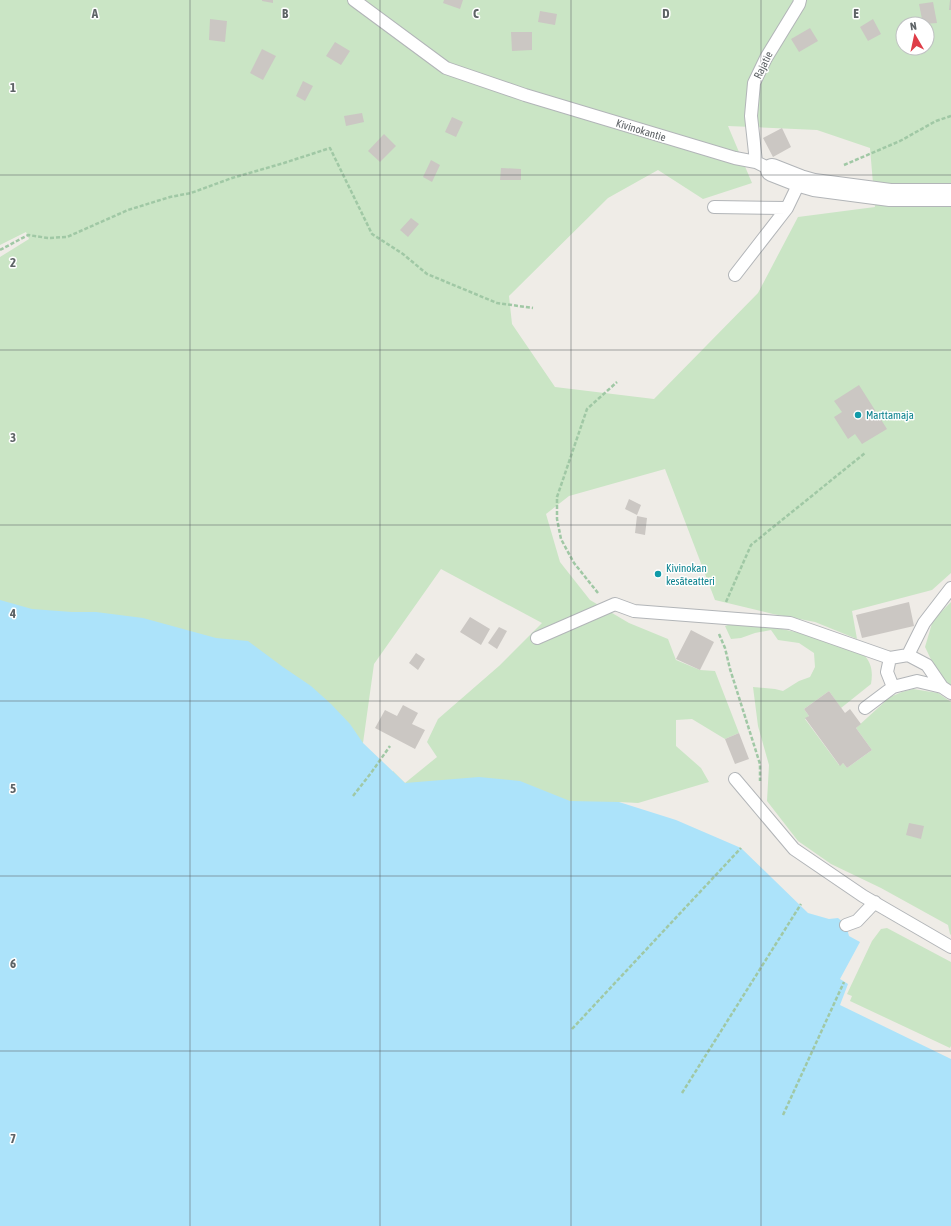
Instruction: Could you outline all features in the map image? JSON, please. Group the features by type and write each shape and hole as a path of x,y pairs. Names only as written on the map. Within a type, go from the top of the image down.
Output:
{"street":[{"name":"Kivinokantie","path":"764,166 800,181 814,185 890,196 951,195"}],"lane":[{"name":"Kivinokantie","path":"354,0 446,68 525,95 764,166"},
{"name":"Rajatie","path":"764,166 751,116 754,83 766,58 800,0"},
{"path":"735,275 787,208 800,181"},
{"path":"714,207 787,208"},
{"path":"908,655 924,623 951,588"},
{"path":"537,638 615,604 634,611 790,622 890,658 908,655 927,665 947,690"},
{"path":"890,658 887,672 893,687"},
{"path":"865,708 893,687 917,681 947,690"},
{"path":"735,779 794,849 863,896 951,947"},
{"path":"846,925 857,921 875,902"}],"path":[{"path":"842,166 900,141 936,121 951,116"},
{"path":"0,250 28,235 48,238 67,237 128,210 170,197 191,193 232,178 330,148 372,234 403,254 427,274 497,303 532,308"},
{"path":"615,604 599,595 574,564 561,539 557,496 587,409 617,382"},
{"path":"760,809 760,764 732,677 715,617 751,545 865,453"},
{"path":"353,796 390,746"},
{"path":"572,1029 741,848"},
{"path":"682,1094 801,904"},
{"path":"782,1115 844,982"}],"green space":[{"path":"0,0 951,0 951,573 932,590 852,611 857,639 815,622 773,614 715,600 665,469 569,496 546,514 560,562 590,600 629,623 668,639 676,660 700,670 715,671 739,733 725,739 692,719 676,720 676,746 701,768 709,782 638,803 619,802 597,820 387,785 393,771 405,783 437,757 427,742 438,719 499,666 542,623 441,569 374,664 363,743 0,634 0,257 29,239 26,232 0,245","holes":["728,126 817,130 870,148 875,207 798,217 758,293 654,399 555,387 512,324 509,296 608,198 658,170 703,199 752,183"]},
{"path":"951,602 951,687 939,674 925,647 933,620"},
{"path":"734,623 777,628 804,634 854,649 865,656 871,667 871,684 841,708 829,691 804,709 809,716 805,719 839,765 843,763 847,768 872,750 856,728 890,697 913,689 938,693 951,702 951,935 948,925 881,888 831,864 798,841 767,801 769,765 758,726 753,687 783,691 799,681 810,677 815,667 814,653 799,643 778,640 771,630 755,633 741,638 731,639 725,626"},
{"path":"887,928 951,962 950,1048 850,1001 852,996 847,994 872,941 881,929"}],"water":[{"path":"0,600 32,609 96,612 143,618 216,638 248,641 311,686 331,704 350,724 363,743 405,783 479,777 520,781 570,801 619,802 676,820 741,848 808,913 829,919 838,918 846,925 849,936 860,942 840,979 848,984 840,1005 951,1059 951,1226 0,1226"}],"building":[{"path":"273,0 273,3 262,1"},
{"path":"444,0 463,0 460,9 443,3"},
{"path":"950,0 951,10 949,10"},
{"path":"933,2 937,23 935,23 935,16 921,16 919,4"},
{"path":"540,11 557,14 555,25 538,22"},
{"path":"210,19 227,21 225,42 209,40"},
{"path":"873,19 881,34 868,41 860,27"},
{"path":"810,28 818,41 799,52 791,39"},
{"path":"511,32 532,32 532,50 512,51"},
{"path":"335,42 350,51 341,65 326,56"},
{"path":"262,49 276,56 263,80 250,73"},
{"path":"303,81 313,86 305,101 296,96"},
{"path":"362,113 364,122 346,126 344,116"},
{"path":"452,117 463,122 456,137 445,132"},
{"path":"782,128 791,147 773,157 763,138"},
{"path":"384,134 396,146 380,162 368,151"},
{"path":"431,160 440,165 432,182 423,177"},
{"path":"501,168 521,169 521,180 500,180"},
{"path":"411,218 419,224 408,237 400,230"},
{"name":"Marttamaja","path":"859,385 887,429 862,444 855,434 848,439 834,417 842,412 834,401"},
{"path":"629,499 641,505 637,515 625,509"},
{"path":"637,516 647,518 645,535 635,533"},
{"path":"909,602 914,626 862,638 856,615"},
{"path":"470,617 490,629 481,645 460,632"},
{"path":"499,627 507,631 497,649 488,643"},
{"path":"691,630 714,642 700,670 676,659"},
{"path":"416,653 425,659 418,670 409,663"},
{"path":"829,691 845,713 850,709 861,724 856,728 872,750 847,768 843,763 840,766 805,718 809,716 804,709"},
{"path":"403,705 418,713 412,724 425,730 415,749 375,728 385,710 397,716"},
{"path":"739,733 749,759 735,764 725,739"},
{"path":"909,823 924,826 921,839 906,835"}],"place":[{"name":"Marttamaja","path":"858,415"},
{"name":"Kivinokan kesäteatteri","path":"658,574"}]}
